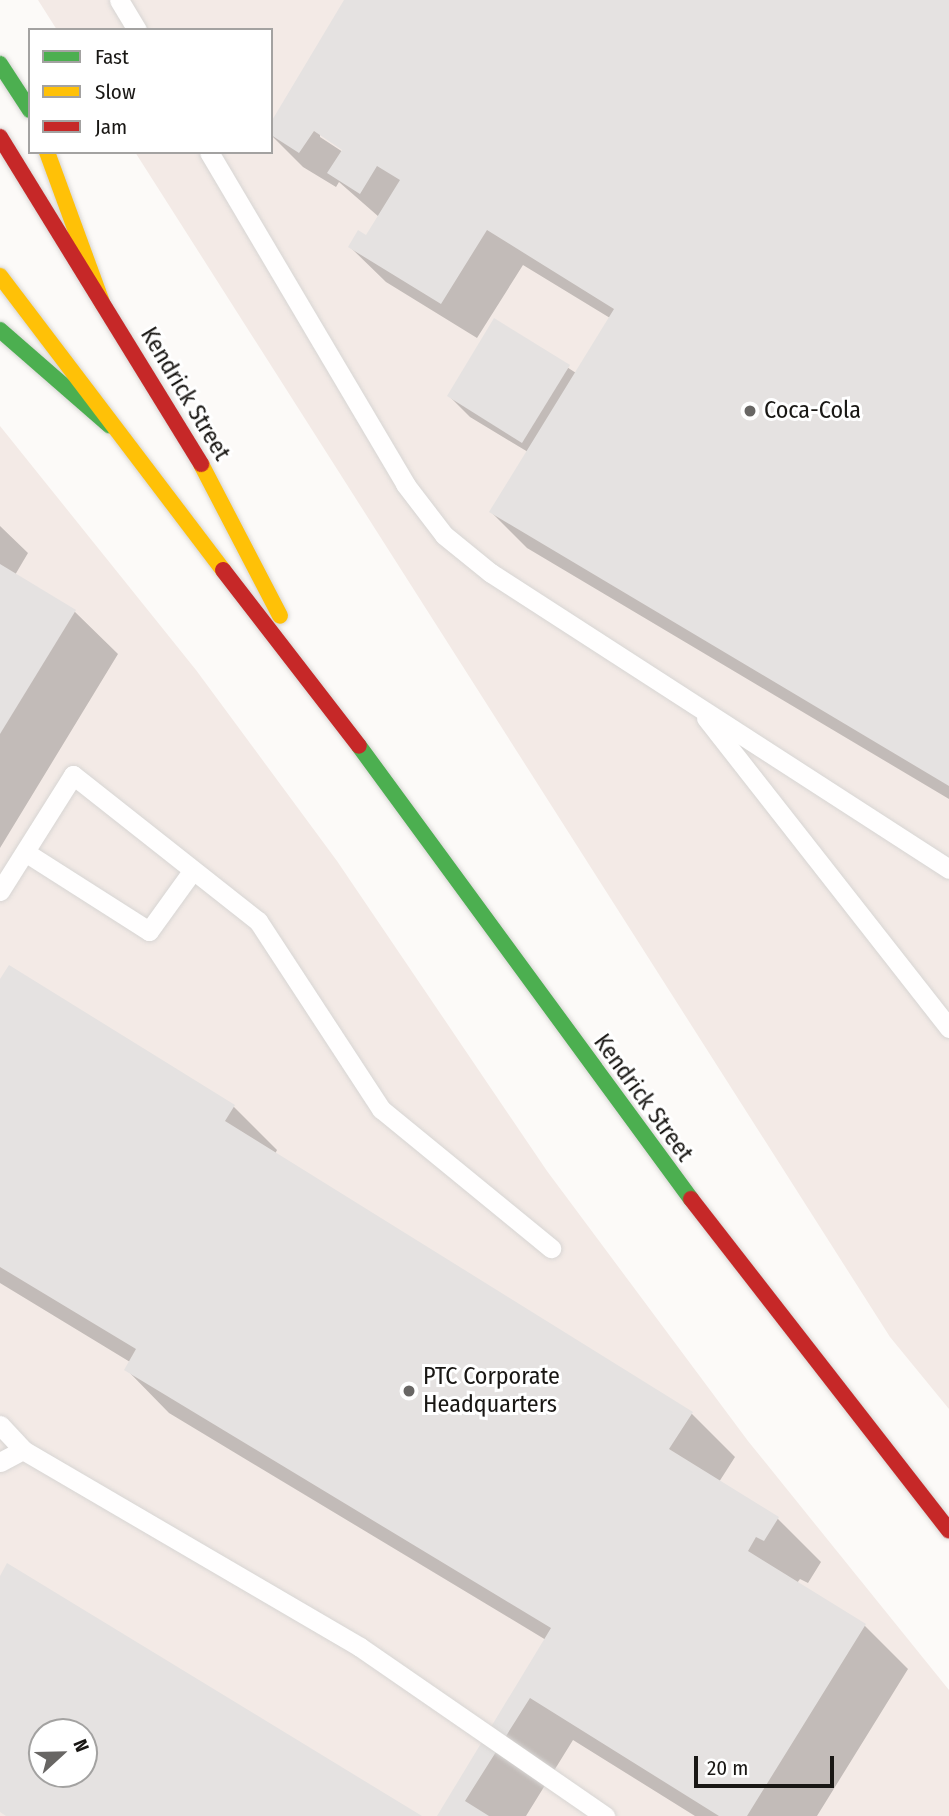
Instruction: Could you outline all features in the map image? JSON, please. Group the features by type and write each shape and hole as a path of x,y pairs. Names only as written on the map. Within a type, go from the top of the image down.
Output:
{"main road":[{"path":"0,64 28,107"},
{"name":"Kendrick Street","path":"0,136 209,478 313,684"},
{"path":"48,154 102,302"},
{"name":"Kendrick Street","path":"0,276 108,425 313,684 666,1168 949,1530"},
{"path":"0,330 108,425"}],"lane":[{"path":"119,0 136,28"},
{"path":"210,154 405,484 444,535 491,573 949,869"},
{"path":"697,706 949,1028"},
{"path":"0,891 73,775 258,920 381,1109 551,1248"},
{"path":"25,852 149,931 193,870"},
{"path":"0,1425 23,1450 360,1647 605,1816"},
{"path":"0,1462 23,1450"}],"shaded area":[{"path":"38,0 949,0 949,1409 890,1337 136,154 273,154 273,28 56,28"},
{"path":"0,426 196,670 337,861 547,1171 748,1441 949,1690 949,1816 0,1816"}],"building":[{"name":"Coca-Cola","path":"344,0 949,0 949,786 489,512 614,309 487,230 441,304 348,247 358,230 366,235 400,180 377,166 360,194 327,173 342,150 314,131 299,153 273,136 273,119"},
{"path":"494,318 570,365 522,443 447,396"},
{"path":"0,564 76,610 0,734"},
{"name":"PTC Corporate Headquarters","path":"9,965 235,1105 225,1121 693,1412 669,1449 779,1517 764,1541 756,1537 748,1551 866,1624 747,1816 719,1816 530,1698 465,1801 489,1816 437,1816 551,1628 124,1370 136,1349 0,1267 0,979"},
{"path":"7,1563 422,1816 6,1816 0,1812 0,1576"}],"traffic: fast":[{"path":"0,64 28,107"},
{"path":"0,330 109,425"},
{"path":"359,746 691,1199"}],"traffic: slow":[{"path":"48,154 102,302"},
{"path":"0,276 223,570"},
{"path":"201,464 280,616"}],"traffic: jam":[{"path":"0,137 201,464"},
{"path":"223,570 359,746"},
{"path":"691,1199 949,1530"}],"place":[{"name":"Coca-Cola","path":"750,411"},
{"name":"PTC Corporate Headquarters","path":"409,1391"}]}
